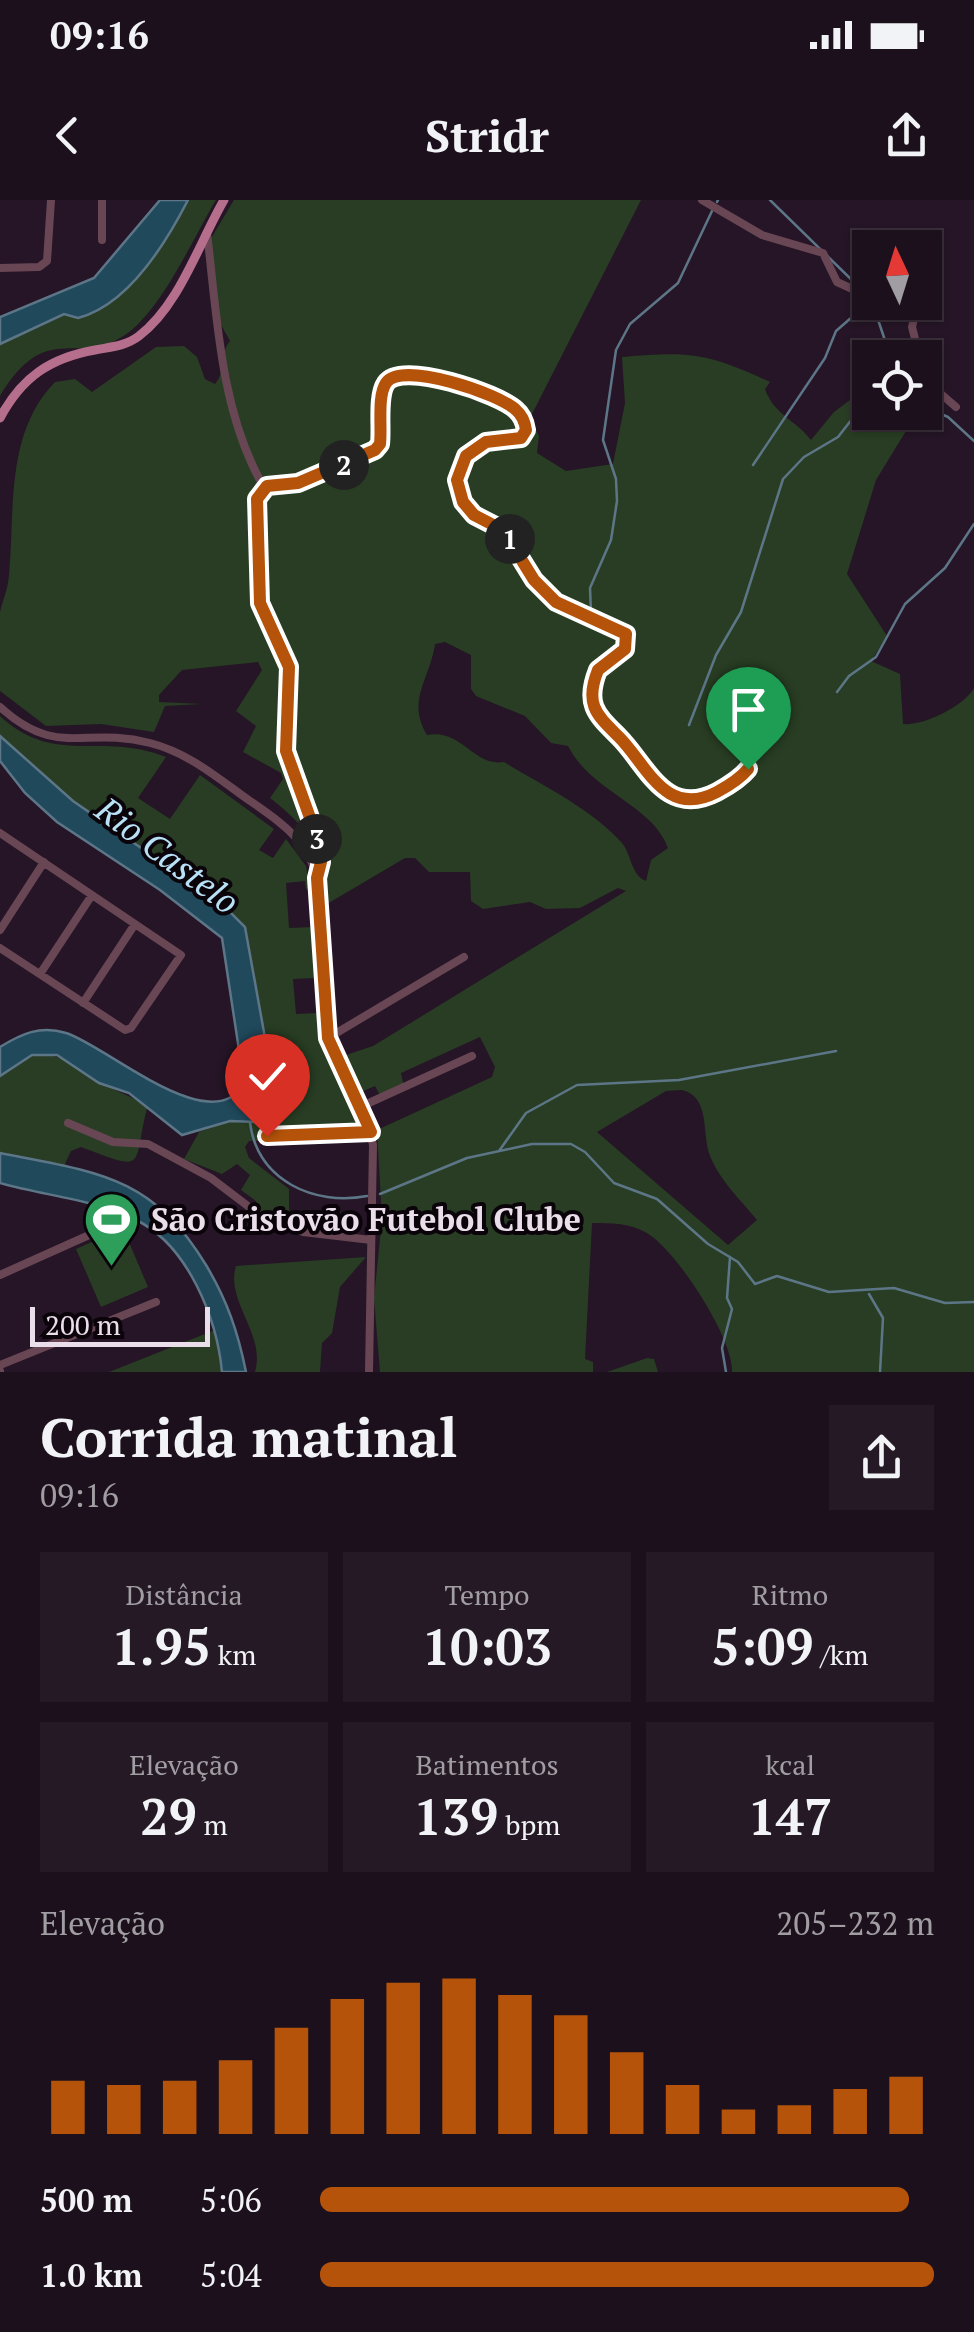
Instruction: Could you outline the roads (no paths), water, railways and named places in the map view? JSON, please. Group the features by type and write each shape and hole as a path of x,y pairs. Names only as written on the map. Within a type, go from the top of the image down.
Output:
{"main road":[{"path":"0,418 40,368 63,357 126,343 150,326 166,307 224,200"}],"street":[{"path":"0,268 39,267 47,261 51,200"},
{"path":"102,200 102,240"},
{"path":"702,200 762,235 823,253 837,282 852,288"},
{"path":"206,231 230,392 256,474 267,486"},
{"path":"317,878 321,862 318,840 286,751 289,667 260,603 257,499 267,486 298,483 375,450 380,444 385,384 402,373 429,375 500,399 522,417 525,434 474,447 459,466 459,492 468,511 503,530 534,580 556,602 626,634 625,649 604,663 596,677 593,704 600,722 620,738 645,773 682,798 716,792 744,774 748,764"},
{"path":"942,395 956,407"},
{"path":"0,707 30,732 45,738 128,739 189,758 287,828 307,853 317,878 328,1038 371,1132 375,1169 369,1372"},
{"path":"0,948 118,1028 131,1028 181,957 180,952 1,835"},
{"path":"0,930 44,862"},
{"path":"40,974 92,894"},
{"path":"83,1003 135,924"},
{"path":"328,1038 464,958"},
{"path":"360,1108 472,1056"},
{"path":"68,1122 112,1142 148,1144 211,1178 270,1223 303,1232 371,1240"},
{"path":"267,1136 371,1132"},
{"path":"0,1275 108,1227"},
{"path":"0,1370 156,1302"}],"water":[{"path":"160,200 188,200 157,253 129,286 96,311 78,318 64,314 0,344 0,317 94,278"},
{"name":"Rio Castelo","path":"0,736 73,801 221,903 245,927 271,1071 265,1111 256,1122 230,1121 182,1135 129,1093 99,1083 57,1055 32,1055 0,1076 0,1047 23,1035 48,1030 83,1041 184,1096 208,1102 229,1098 244,1083 222,938 160,890 57,822 25,793 0,761"},
{"path":"0,1153 119,1182 165,1212 186,1235 220,1291 246,1372 222,1372 206,1307 185,1265 171,1247 136,1220 103,1207 0,1183"}],"waterway":[{"path":"770,200 852,280"},
{"path":"591,612 590,588 611,540 617,501 616,479 603,440 616,350 630,324 678,283 712,211"},
{"path":"753,465 825,358 836,331 852,317"},
{"path":"878,320 885,340"},
{"path":"942,414 974,441"},
{"path":"689,725 716,655 741,612 783,479 804,457 838,437 852,419"},
{"path":"837,692 849,676 876,657 905,604 945,568 974,524"},
{"path":"499,1151 526,1113 577,1085 679,1080 836,1051"},
{"path":"250,1123 264,1160 292,1185 327,1197 367,1196"},
{"path":"380,1194 467,1158 532,1144 571,1144 585,1152 614,1183 657,1199 708,1244 738,1262 755,1284 777,1276 829,1292 894,1288 945,1303 974,1302"},
{"path":"726,1372 722,1348 732,1309 727,1298 730,1257"},
{"path":"869,1294 883,1318 880,1372"}],"place":[{"name":"São Cristovão Futebol Clube","path":"112,1268"}]}
